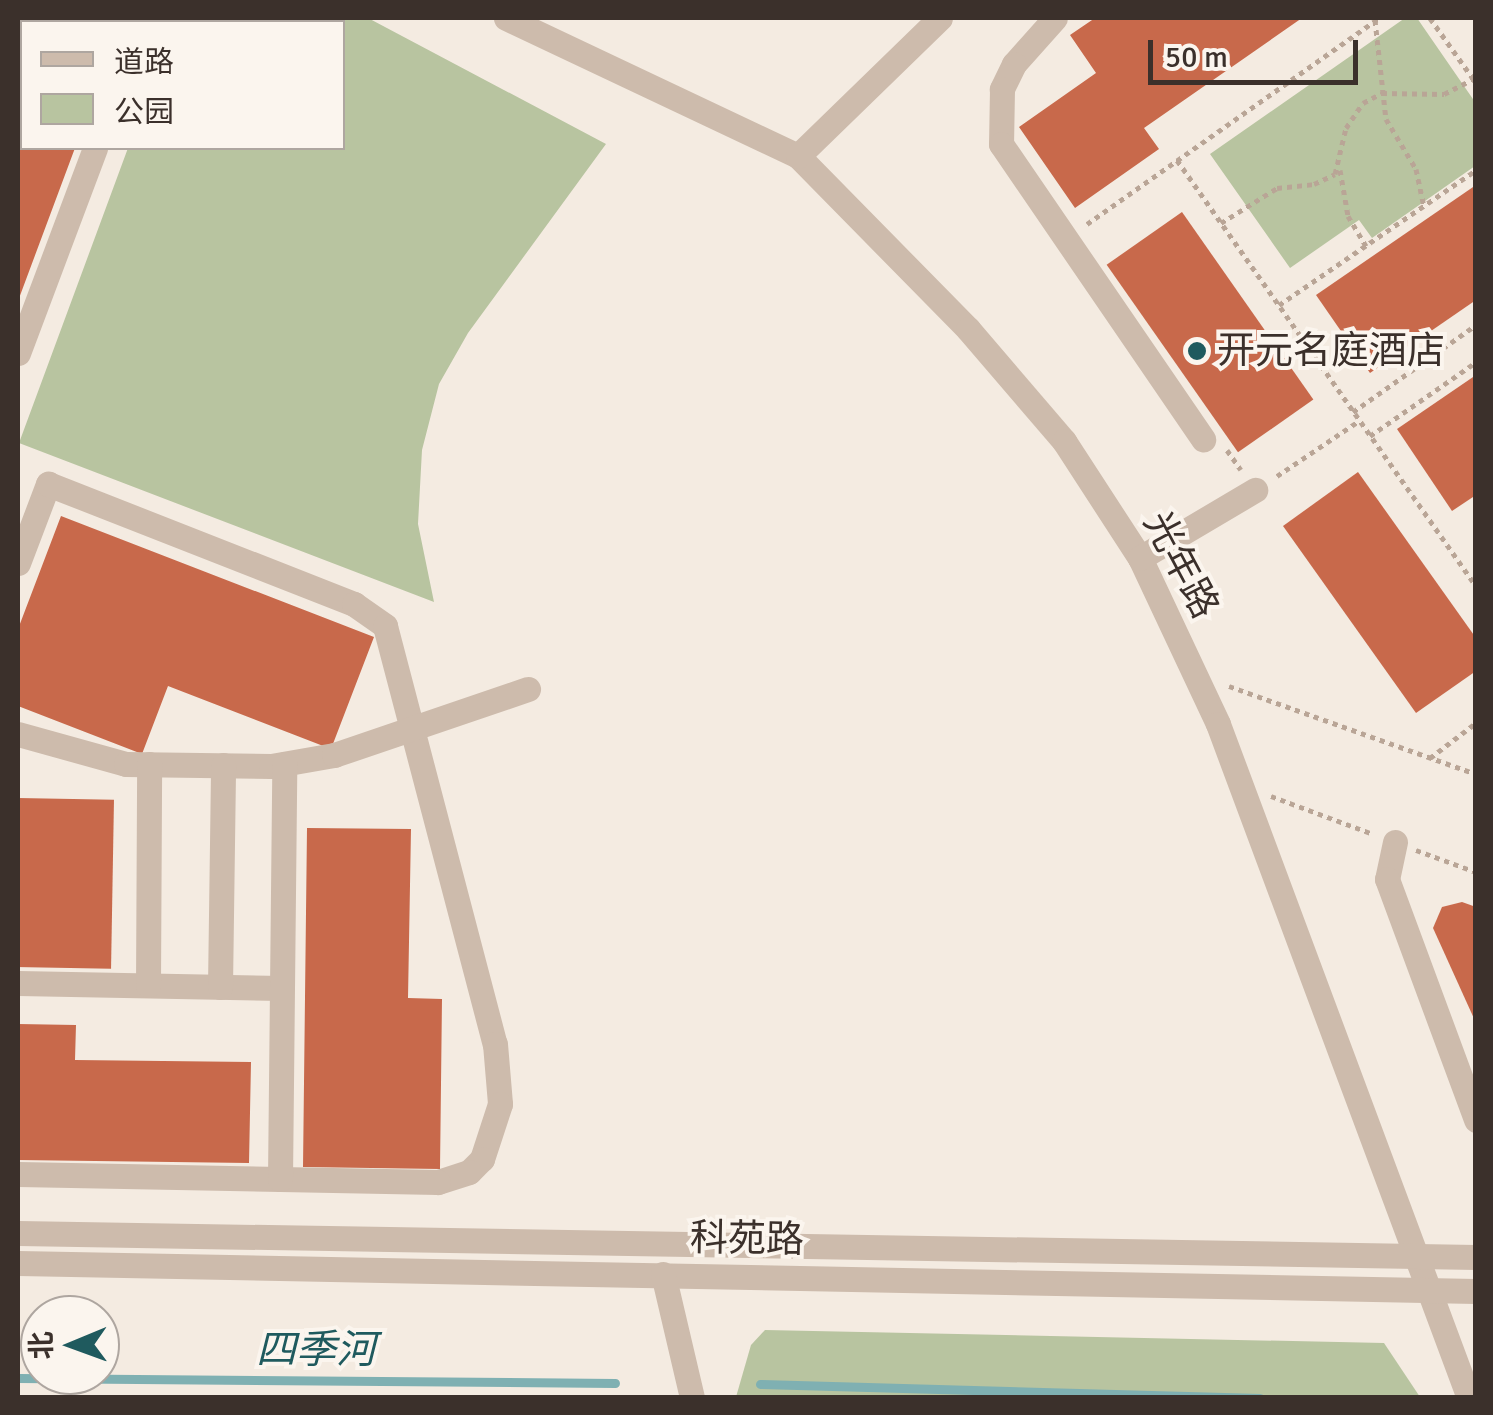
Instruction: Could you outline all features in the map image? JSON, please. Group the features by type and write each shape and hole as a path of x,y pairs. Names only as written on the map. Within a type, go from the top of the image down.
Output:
{"street":[{"name":"光年路","path":"506,18 798,156 968,330 1064,441 1140,558 1194,673 1240,785 1469,1398"},
{"path":"798,156 940,18"},
{"path":"1054,18 1014,64 997,120 1012,166 1203,440"},
{"path":"18,354 94,150"},
{"path":"18,563 48,484 354,604 386,626 394,642 495,1044 500,1104 490,1143 469,1172 438,1182 18,1174"},
{"path":"1140,558 1255,490"},
{"path":"18,734 114,762 284,764 416,727 528,689"},
{"path":"148,986 150,764"},
{"path":"280,1179 284,764"},
{"path":"220,987 223,765"},
{"path":"1395,842 1388,879 1476,1120"},
{"path":"18,983 281,988"},
{"name":"科苑路","path":"18,1233 1476,1257"},
{"name":"科苑路","path":"18,1264 1476,1291"},
{"path":"663,1274 692,1398"}],"path":[{"path":"1366,246 1342,198 1340,167 1354,112 1382,93 1444,94 1474,81 1430,18"},
{"path":"1064,240 1377,19"},
{"path":"1377,19 1382,93 1392,136 1420,179 1424,206"},
{"path":"1178,160 1476,586"},
{"path":"1221,223 1276,188 1326,181 1340,167"},
{"path":"1279,305 1476,170"},
{"path":"1353,412 1476,325"},
{"path":"1370,436 1476,362"},
{"path":"1203,440 1222,442 1255,490 1360,421"},
{"path":"1194,673 1476,774"},
{"path":"1430,758 1476,723"},
{"path":"1240,785 1476,872"}],"green space":[{"path":"368,18 606,144 468,333 439,384 422,450 418,524 434,602 19,443 127,150 345,150 345,20 174,20"},
{"path":"1405,18 1417,18 1475,102 1475,166 1372,238 1359,220 1290,268 1210,154"},
{"path":"765,1330 1384,1343 1420,1397 736,1397 751,1345"}],"building":[{"path":"18,18 123,18 20,20 20,150 74,150 18,301"},
{"path":"1095,18 1302,18 1144,128 1159,149 1075,208 1019,127 1096,73 1070,35"},
{"path":"1476,185 1476,300 1370,373 1316,295"},
{"path":"1182,212 1313,400 1238,452 1107,265"},
{"path":"1476,375 1476,495 1452,511 1397,429"},
{"path":"1358,472 1476,638 1476,671 1416,713 1283,526"},
{"path":"61,516 374,637 331,749 168,686 142,754 18,706 18,629"},
{"path":"18,798 114,800 111,969 18,967"},
{"path":"307,828 411,829 408,998 442,999 440,1169 303,1167"},
{"path":"1462,902 1476,907 1476,1023 1433,928 1442,907"},
{"path":"18,1024 76,1025 75,1060 251,1062 249,1163 18,1160"}],"waterway":[{"name":"四季河","path":"18,1378 615,1383"},
{"name":"四季河","path":"760,1384 1260,1398"}],"place":[{"name":"开元名庭酒店","path":"1197,351"}]}
